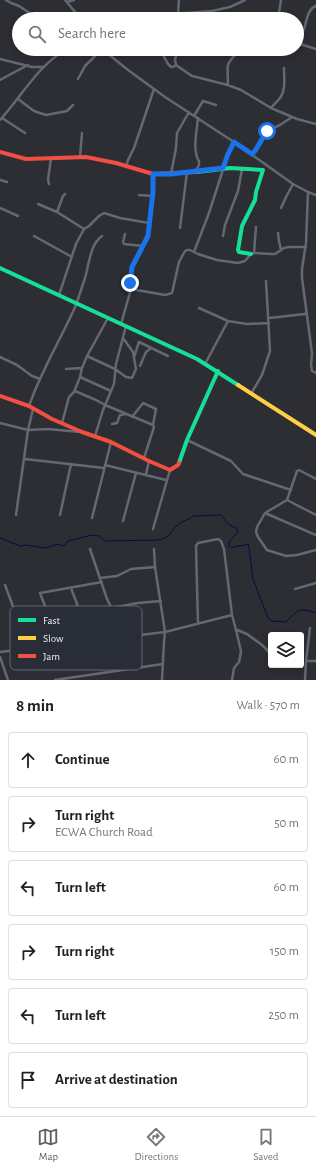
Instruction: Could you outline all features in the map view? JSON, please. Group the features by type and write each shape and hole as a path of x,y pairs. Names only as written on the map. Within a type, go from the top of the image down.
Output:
{"street":[{"path":"6,0 28,12"},
{"path":"66,1 74,0"},
{"path":"178,12 179,0"},
{"path":"195,12 212,11 230,7 245,0"},
{"path":"279,12 281,0"},
{"path":"66,1 75,12"},
{"path":"304,27 311,9 316,6"},
{"path":"304,45 316,49"},
{"path":"25,133 1,119 43,67 56,56"},
{"path":"78,79 85,66 95,56"},
{"path":"111,56 154,89 252,154 293,184 316,195"},
{"path":"164,56 171,67 176,65"},
{"path":"176,56 176,65 192,76 228,85 241,90 271,108 316,124"},
{"path":"228,85 228,66 229,62 235,56"},
{"path":"0,59 43,67"},
{"path":"0,80 28,65"},
{"path":"271,108 280,97 282,91 284,82 284,68"},
{"path":"126,166 134,148 154,89"},
{"path":"18,99 34,111 46,115 67,111 73,105"},
{"path":"194,116 204,101 216,105"},
{"path":"171,174 178,133 189,112"},
{"path":"252,154 267,131 293,117"},
{"path":"195,172 199,165 195,152 198,118"},
{"path":"80,157 82,133"},
{"path":"194,252 209,213 228,154 234,142"},
{"path":"0,152 26,159 80,157 116,163 153,174 195,172 223,168 263,170 270,167"},
{"path":"49,184 48,180 51,158"},
{"path":"223,236 225,226 238,191 242,168"},
{"path":"263,170 255,200 242,226 238,251 253,254 275,254 289,247 306,247"},
{"path":"180,228 187,172"},
{"path":"95,436 104,405 114,384 115,369 131,290 131,271 148,236 153,174"},
{"path":"0,180 7,182"},
{"path":"281,208 293,184"},
{"path":"308,192 306,247 302,278 312,353 311,365 312,371 316,373"},
{"path":"57,212 65,194"},
{"path":"139,195 152,196"},
{"path":"38,204 57,212 84,229"},
{"path":"0,208 18,216"},
{"path":"60,295 76,244 84,229 102,214 149,223"},
{"path":"131,290 165,295 170,294 181,256 184,251 187,250 217,260 238,263 245,261 253,254 256,227"},
{"path":"278,232 281,250"},
{"path":"125,234 124,244 143,246"},
{"path":"34,236 72,257"},
{"path":"16,515 31,408 40,379 76,303 88,268 91,254 96,242 102,236"},
{"path":"0,268 160,341 218,371 251,394 316,435"},
{"path":"251,394 262,375 270,351 266,281"},
{"path":"199,308 228,321 247,324 269,323"},
{"path":"269,318 305,314 307,312"},
{"path":"62,423 69,397 75,391 87,356 108,318"},
{"path":"204,364 228,321"},
{"path":"87,356 115,369 126,377 132,378 136,369 133,352 122,338"},
{"path":"134,358 139,342 168,356"},
{"path":"140,366 146,352 151,348"},
{"path":"0,356 17,364 32,376 40,379"},
{"path":"66,369 82,368"},
{"path":"153,529 170,470 178,466 187,440 218,371"},
{"path":"80,377 111,391"},
{"path":"75,391 104,405 153,425"},
{"path":"0,396 31,408 82,432 111,442 170,470"},
{"path":"132,417 143,403 156,409 153,425 154,427 144,458"},
{"path":"112,424 117,423 120,415 127,414"},
{"path":"0,423 28,430 82,432"},
{"path":"187,440 231,460 243,474 291,490"},
{"path":"92,518 111,442"},
{"path":"25,459 105,466 146,474 166,480"},
{"path":"146,474 149,461"},
{"path":"60,516 71,464"},
{"path":"316,479 299,470 297,471 287,500 265,513 256,527 258,537 267,550 286,556 316,550"},
{"path":"123,521 136,473"},
{"path":"287,500 316,515"},
{"path":"265,513 316,534"},
{"path":"198,624 196,546 198,543 218,539 223,545 232,615 241,651 239,662 234,668 232,680"},
{"path":"90,549 110,606"},
{"path":"154,549 155,567 165,632 162,680"},
{"path":"100,578 117,576 130,569 155,567"},
{"path":"45,606 40,593 102,582"},
{"path":"295,589 316,583"},
{"path":"5,585 13,606"},
{"path":"71,588 78,606"},
{"path":"122,606 161,601"},
{"path":"142,635 165,632 232,615"},
{"path":"304,680 306,661 304,656 310,628"},
{"path":"236,630 247,634 268,651"},
{"path":"0,652 10,651"},
{"path":"0,657 8,680"},
{"path":"306,661 316,661"},
{"path":"142,667 163,664"},
{"path":"55,680 125,670"}],"waterway":[{"path":"0,538 20,546 26,545 46,548 58,544 64,546 68,541 92,535 99,536 105,541 157,540 165,538 179,524 193,516 221,515 230,525 237,528 238,532 229,542 229,546 231,548 248,544 253,579 268,618 272,621 286,622 296,612 302,610 316,613"}],"traffic: fast":[{"path":"197,172 230,168 263,170 255,200 242,226 238,250 239,252 251,254"},
{"path":"0,268 197,359 238,385"},
{"path":"179,463 187,440 218,371"}],"traffic: slow":[{"path":"238,385 316,435"}],"traffic: jam":[{"path":"0,152 26,159 86,157 116,163 153,174 197,172"},
{"path":"0,396 29,406 52,419 82,432 111,442 170,470 179,463"}],"route":[{"path":"130,283 132,267 148,236 153,192 153,174 195,172 223,168 234,142 252,154 267,131"}]}
